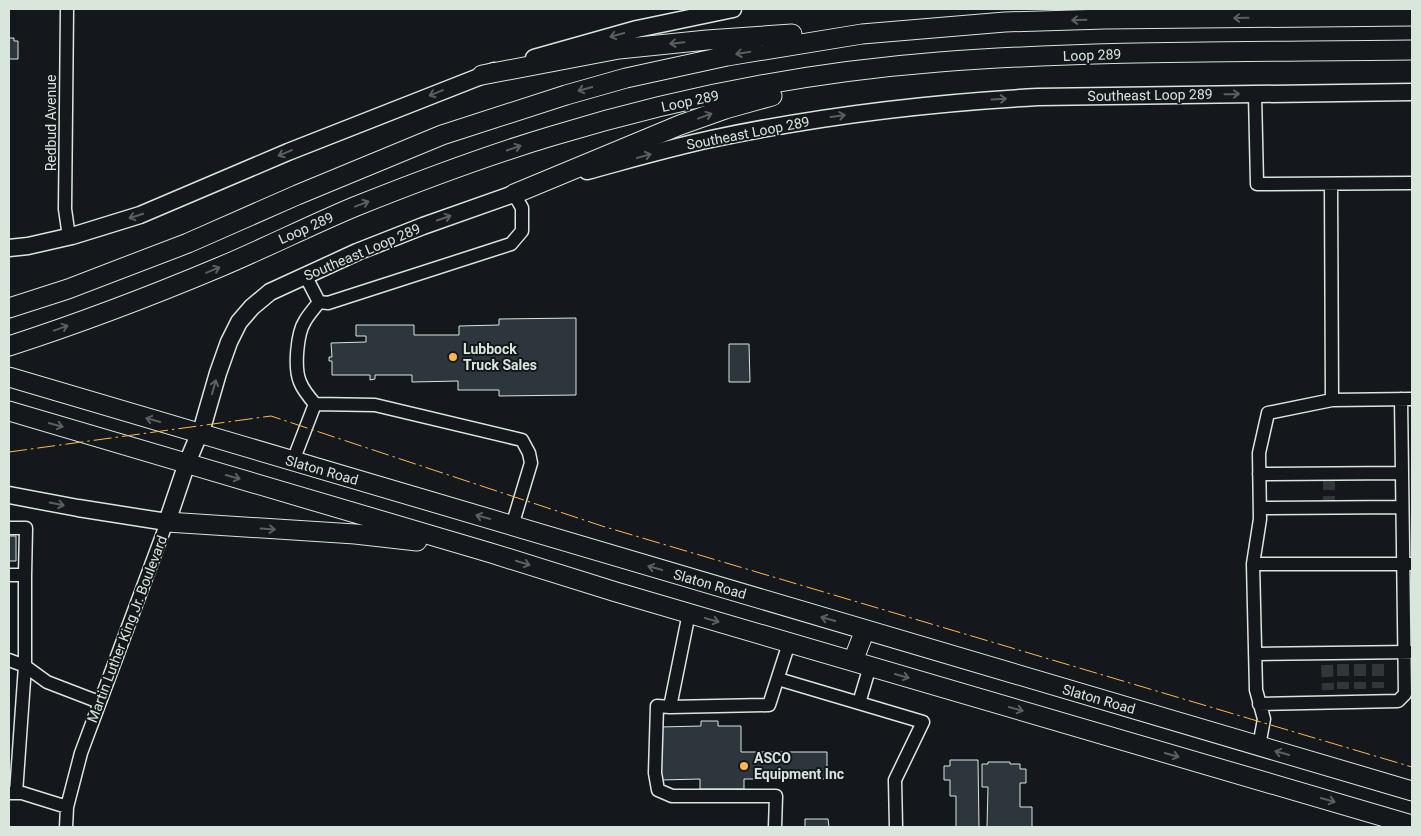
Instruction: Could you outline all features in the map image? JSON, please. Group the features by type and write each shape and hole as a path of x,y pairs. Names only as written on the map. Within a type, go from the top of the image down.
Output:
{"highway":[{"path":"482,75 619,49 707,40 833,32 1095,19 1412,16"},
{"path":"9,308 68,289 188,243 297,195 442,135 547,100 626,78 727,56 900,29"},
{"name":"Loop 289","path":"12,345 121,307 356,206 449,171 553,135 665,106 810,78 939,62 1073,56 1412,50"},
{"path":"514,194 680,126 725,109 769,96 901,75 1073,56"},
{"name":"Slaton Road","path":"9,377 1412,791"},
{"path":"9,411 1412,825"},
{"path":"167,522 402,538 491,553"},
{"path":"862,664 866,630"}],"main road":[{"path":"9,248 69,237 140,215 288,152 482,75 546,54 637,29 733,9"},
{"name":"Southeast Loop 289","path":"199,433 223,358 239,322 252,307 270,292 305,275 423,226 566,177 703,141 832,117 902,108 1003,99 1412,92"},
{"name":"Martin Luther King Jr. Boulevard","path":"167,522 186,463 199,433"},
{"path":"9,495 167,522"}],"street":[{"name":"Redbud Avenue","path":"67,9 65,209 69,237"},
{"path":"1255,94 1257,184 1412,183"},
{"path":"1331,184 1332,400"},
{"path":"319,302 328,303 511,244 522,231 522,208 514,194"},
{"path":"305,275 319,302"},
{"path":"319,302 304,322 298,340 297,364 299,380 305,393 315,404 375,405 522,440 529,453 531,463 512,526"},
{"path":"1259,746 1264,719 1256,690 1253,564 1260,519 1259,453 1268,413 1332,400 1407,399 1402,473 1402,507 1408,564 1408,652 1405,694 1398,701 1378,702 1360,695 1328,696 1260,704"},
{"path":"293,461 315,404"},
{"path":"1260,474 1402,473"},
{"path":"1260,508 1402,507"},
{"name":"Martin Luther King Jr. Boulevard","path":"66,827 67,808 81,753 167,522"},
{"path":"9,528 26,528 24,666 12,793 22,793 67,808"},
{"path":"1253,564 1408,564"},
{"path":"9,575 25,575"},
{"path":"670,707 689,613"},
{"path":"775,827 776,796 672,796 658,790 654,773 657,706 770,705 789,642"},
{"path":"1255,654 1343,659 1378,658 1408,652"},
{"path":"9,660 24,666 47,682 99,702"},
{"path":"859,703 862,664"},
{"path":"778,679 923,722 895,780 896,827"},
{"path":"1378,688 1378,702"}],"building":[{"path":"9,38 14,38 14,41 18,41 18,59 9,59"},
{"name":"Lubbock Truck Sales","path":"576,318 576,395 499,396 499,390 458,390 458,381 412,382 412,375 375,375 375,379 370,380 370,375 332,375 332,361 329,361 329,357 332,357 331,343 366,342 366,336 356,336 356,325 414,325 414,335 459,335 459,326 499,325 499,319"},
{"path":"729,344 749,344 750,382 729,382"},
{"path":"9,536 16,536 16,561 9,561"},
{"name":"ASCO Equipment Inc","path":"701,721 718,721 718,726 741,726 741,752 827,752 827,779 744,779 744,789 700,789 700,779 661,780 660,727 701,726"},
{"path":"950,760 978,760 979,827 956,827 956,796 950,796 950,780 944,780 944,766 950,766"},
{"path":"988,762 1010,762 1010,764 1020,764 1020,769 1026,769 1026,783 1020,783 1020,807 1032,807 1032,827 987,827 988,787 982,787 982,764 988,764"},
{"path":"805,819 828,819 829,827 805,827"}],"tunnel":[{"path":"1329,474 1329,508"},
{"path":"1343,664 1343,689"},
{"path":"1360,664 1360,689"},
{"path":"1378,664 1378,688"},
{"path":"1327,665 1328,690"}],"power":[{"path":"9,452 271,416 602,526 1412,767"}],"place":[{"name":"Lubbock Truck Sales","path":"453,357"},
{"name":"ASCO Equipment Inc","path":"744,766"}]}
